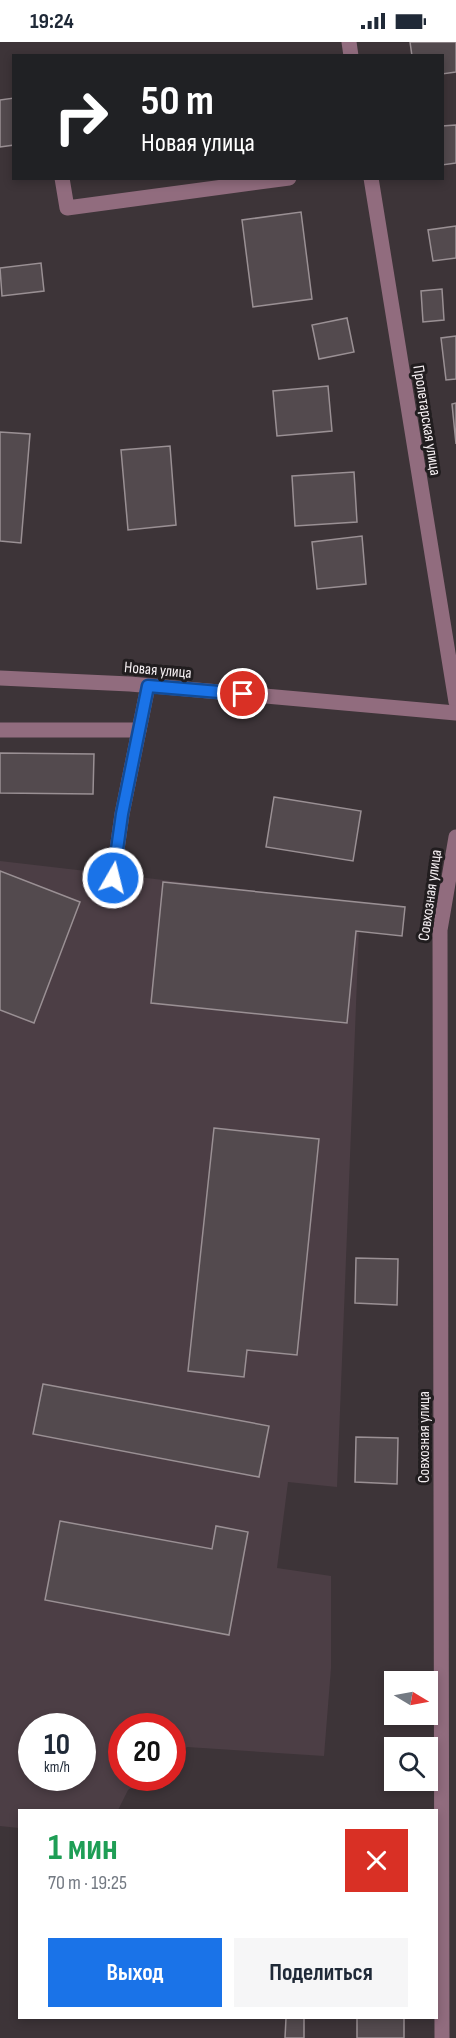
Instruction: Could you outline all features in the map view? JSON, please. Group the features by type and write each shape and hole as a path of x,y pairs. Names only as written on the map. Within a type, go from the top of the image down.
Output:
{"street":[{"path":"62,180 67,208 275,180"},
{"name":"Пролетарская улица","path":"371,180 456,702"},
{"name":"Новая улица","path":"0,678 148,686 456,713"},
{"path":"113,878 122,814 148,686"},
{"path":"0,730 139,730"},
{"name":"Совхозная улица","path":"442,2038 440,930 456,837"}],"shaded area":[{"path":"0,861 360,903 337,1487 288,1482 277,1568 331,1576 331,1668 324,1756 186,1748 186,1713 108,1713 108,1791 128,1791 118,1809 18,1809 18,1828 0,1826"}],"building":[{"path":"410,42 456,42 456,72 444,74 444,54 412,54"},
{"path":"12,98 12,145 0,147 0,100"},
{"path":"456,125 456,163 444,165 444,126"},
{"path":"301,212 312,299 253,307 242,220"},
{"path":"456,226 456,258 433,261 428,230"},
{"path":"41,263 44,291 2,296 0,268"},
{"path":"442,289 444,320 423,322 421,291"},
{"path":"347,318 354,352 319,359 312,325"},
{"path":"456,336 456,379 446,380 441,338"},
{"path":"328,386 332,431 277,436 273,391"},
{"path":"456,403 456,444 452,404"},
{"path":"0,432 30,434 21,543 0,541"},
{"path":"170,446 176,525 128,530 121,450"},
{"path":"354,472 357,522 295,526 292,476"},
{"path":"362,536 366,584 317,589 312,542"},
{"path":"0,753 94,754 93,794 0,793"},
{"path":"274,797 361,811 353,861 266,847"},
{"path":"0,871 80,902 34,1023 0,1010"},
{"path":"163,882 405,907 402,936 356,931 347,1023 151,1003"},
{"path":"214,1128 319,1139 297,1355 247,1350 244,1377 188,1371"},
{"path":"356,1258 398,1259 397,1305 355,1303"},
{"path":"43,1384 269,1426 259,1477 33,1434"},
{"path":"356,1437 398,1438 397,1484 355,1482"},
{"path":"60,1521 212,1549 216,1526 248,1532 229,1635 45,1600"},
{"path":"286,2019 304,2019 304,2038 285,2038"},
{"path":"357,2019 404,2019 404,2038 357,2038"}],"route":[{"path":"113,878 122,814 148,686 243,694"}]}
